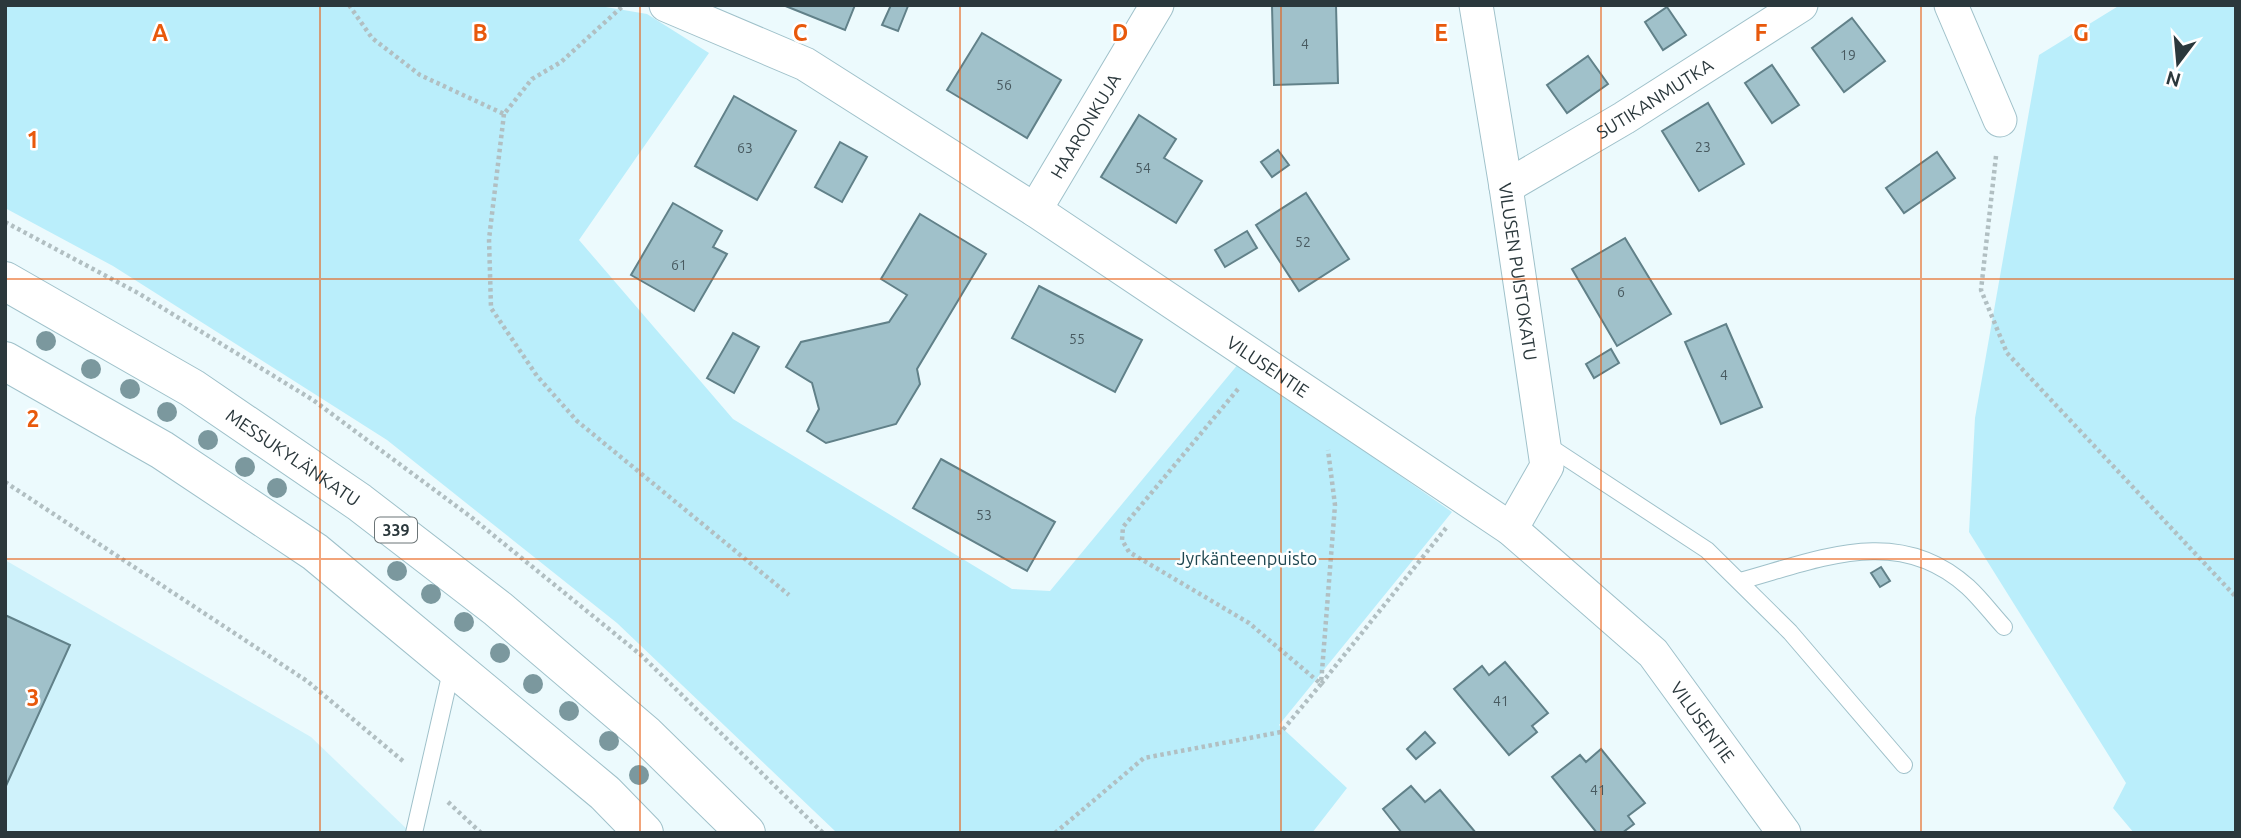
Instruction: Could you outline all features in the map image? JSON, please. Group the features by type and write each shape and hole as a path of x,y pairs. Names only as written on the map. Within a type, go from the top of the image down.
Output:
{"main road":[{"name":"MESSUKYLÄNKATU","path":"5,281 192,388 359,502 498,609 646,735 746,833"},
{"path":"5,361 162,450 315,552 605,793 644,833"}],"street":[{"name":"VILUSENTIE","path":"666,5 805,64 1035,210 1511,529 1653,653 1784,833"},
{"name":"HAARONKUJA","path":"1035,210 1157,5"},
{"name":"VILUSEN PUISTOKATU","path":"1476,5 1547,466 1511,529"},
{"name":"SUTIKANMUTKA","path":"1506,187 1624,118 1801,5"},
{"path":"1951,5 2000,120"}],"lane":[{"path":"1543,442 1707,550 1790,632 1904,765"},
{"path":"1740,581 1848,552 1882,550 1912,555 1967,586 2004,627"},
{"path":"414,833 452,664"}],"path":[{"path":"349,5 372,38 421,75 504,114"},
{"path":"624,5 561,62 532,79 504,114 489,239 491,308 537,376 577,421 789,595"},
{"path":"2000,120 1981,290 2007,353 2236,597"},
{"path":"1261,361 1123,527 1122,540 1129,552 1249,622 1321,684"},
{"path":"1320,401 1335,505 1321,684"},
{"path":"5,482 307,681 425,780 481,833"},
{"path":"1055,833 1144,758 1281,732 1468,500"}],"shaded area":[{"path":"5,560 311,737 411,833 5,833"}],"green space":[{"name":"Jyrkänteenpuisto","path":"5,5 594,5 647,14 709,53 579,240 733,419 1012,589 1050,591 1239,363 1452,512 1279,725 1347,788 1312,833 835,831 617,623 387,440 113,266 5,208"},
{"path":"2120,5 2236,5 2236,833 2134,833 2113,808 2126,783 1969,532 1975,418 2039,55"}],"building":[{"path":"783,5 855,5 845,30"},
{"path":"891,5 908,6 898,31 882,25"},
{"path":"1336,5 1338,83 1274,85 1272,6"},
{"path":"1667,7 1686,35 1663,50 1645,22"},
{"path":"1852,18 1885,61 1844,92 1812,48"},
{"path":"982,33 1061,80 1027,138 947,90"},
{"path":"1588,56 1608,84 1567,113 1547,85"},
{"path":"1772,65 1799,105 1772,123 1745,83"},
{"path":"734,96 796,131 757,200 695,166"},
{"path":"1708,103 1744,164 1699,191 1662,131"},
{"path":"1139,115 1176,139 1164,158 1202,181 1176,223 1101,177"},
{"path":"840,142 867,157 842,202 815,187"},
{"path":"1278,150 1289,165 1272,177 1261,162"},
{"path":"1937,152 1955,178 1904,213 1886,188"},
{"path":"1306,193 1349,259 1299,291 1256,225"},
{"path":"673,203 722,231 713,247 727,254 694,311 631,275"},
{"path":"920,214 986,254 917,369 920,384 896,424 826,443 807,431 819,409 812,383 786,367 801,342 889,322 907,295 881,279"},
{"path":"1247,231 1257,248 1225,267 1215,250"},
{"path":"1625,238 1671,314 1617,346 1572,269"},
{"path":"1039,286 1142,340 1115,392 1012,338"},
{"path":"1726,324 1762,407 1721,424 1685,342"},
{"path":"733,333 759,347 734,393 707,378"},
{"path":"1611,349 1619,363 1594,378 1586,364"},
{"path":"941,459 1055,522 1027,571 913,508"},
{"path":"1881,567 1890,581 1880,587 1871,573"},
{"path":"5,615 70,645 5,788"},
{"path":"1505,662 1548,713 1532,726 1537,732 1509,755 1454,689 1482,666 1489,675"},
{"path":"1425,732 1435,743 1416,759 1407,749"},
{"path":"1601,749 1645,803 1628,816 1634,824 1622,833 1597,833 1552,777 1580,755 1586,762"},
{"path":"1411,786 1425,802 1440,790 1476,833 1402,833 1383,809"}]}
